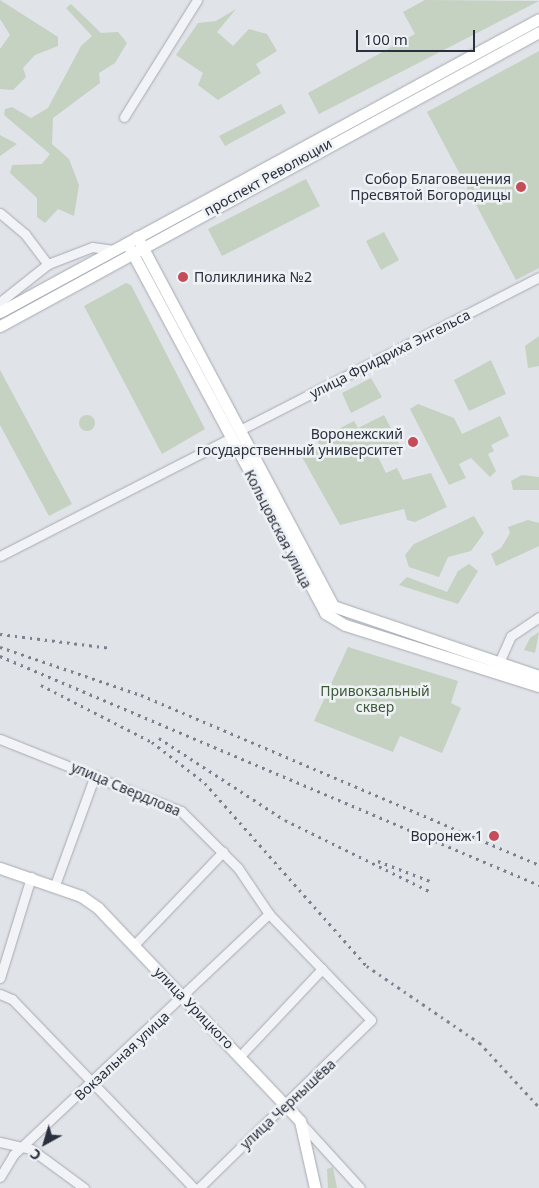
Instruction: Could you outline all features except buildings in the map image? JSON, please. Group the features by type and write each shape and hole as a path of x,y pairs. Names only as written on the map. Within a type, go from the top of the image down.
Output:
{"main road":[{"name":"проспект Революции","path":"0,326 135,245 539,19"},
{"name":"проспект Революции","path":"0,312 114,250 135,245 539,32"},
{"name":"Кольцовская улица","path":"135,245 240,430 333,606 497,667 539,686"},
{"name":"Кольцовская улица","path":"135,245 231,438 324,613 345,625 497,667 539,676"},
{"path":"231,438 240,430"},
{"name":"улица Урицкого","path":"0,868 55,885 98,908 300,1121"},
{"path":"300,1121 315,1188"}],"street":[{"path":"124,117 197,0"},
{"path":"0,213 25,234 48,264"},
{"path":"0,302 12,288 48,264 92,246 114,250"},
{"name":"улица Фридриха Энгельса","path":"240,430 539,277"},
{"path":"0,556 231,438"},
{"path":"497,667 511,636 539,617"},
{"name":"улица Свердлова","path":"0,739 181,810 223,852 269,914 369,1017"},
{"path":"55,885 95,775"},
{"path":"134,945 223,852"},
{"path":"0,978 31,877"},
{"name":"Вокзальная улица","path":"0,1177 24,1146 185,998 269,914"},
{"path":"240,1056 322,969"},
{"path":"0,994 12,999 194,1188"},
{"name":"улица Чернышёва","path":"200,1188 370,1026 369,1017"},
{"name":"улица Урицкого","path":"300,1121 360,1188"},
{"path":"0,1142 24,1146 84,1188"}],"green space":[{"path":"0,0 58,37 58,46 35,55 23,68 26,77 13,90 0,89 0,49 10,35 0,19"},
{"path":"425,0 539,1 319,114 308,93 415,34 403,12"},
{"path":"71,4 101,33 118,32 127,43 115,63 99,73 100,83 53,118 52,144 69,159 79,185 74,216 58,209 45,223 37,217 37,198 10,173 12,165 42,164 50,154 4,115 5,109 12,107 31,118 48,108 81,46 92,36 66,8"},
{"path":"236,9 217,32 233,46 249,29 267,34 277,51 256,64 261,73 218,100 198,85 203,73 176,55 198,23 216,21"},
{"path":"539,51 539,268 516,280 427,112"},
{"path":"281,104 286,113 225,146 219,136"},
{"path":"0,135 17,144 0,156"},
{"path":"306,179 320,206 222,256 208,229"},
{"path":"384,232 399,260 381,270 366,241"},
{"path":"126,283 131,285 205,429 162,454 84,306"},
{"path":"539,336 539,366 528,368 525,346"},
{"path":"491,360 506,394 469,411 454,380"},
{"path":"0,370 72,504 49,516 0,425"},
{"path":"371,378 382,397 351,413 342,393"},
{"path":"418,404 454,418 462,434 500,416 509,436 491,445 494,451 488,454 496,471 490,477 471,458 459,464 466,478 449,485 410,409"},
{"path":"87,415 95,423 87,431 79,423"},
{"path":"384,415 399,444 377,455 386,473 397,468 403,480 431,473 447,507 415,522 407,520 404,509 340,525 302,457 321,447 317,440 354,421 358,428"},
{"path":"522,475 539,477 539,490 513,490 511,481"},
{"path":"474,516 484,533 471,551 448,557 439,577 409,567 405,555 414,544"},
{"path":"528,520 539,523 539,546 496,566 491,554 501,548 510,533 508,527"},
{"path":"469,564 478,571 458,604 399,585 407,577 447,592 458,571"},
{"path":"539,632 535,653 524,650 530,638"},
{"name":"Привокзальный сквер","path":"348,647 458,681 451,703 461,708 442,753 400,736 393,752 314,721"},
{"path":"333,1167 337,1188 328,1188 327,1169"}],"railway":[{"path":"0,634 111,648"},
{"path":"0,647 141,695 539,865"},
{"path":"0,656 539,885"},
{"path":"41,685 152,742 205,783 367,966 480,1043 539,1107"},
{"path":"159,738 285,820 429,891"},
{"path":"378,861 433,882"}],"place":[{"name":"Собор Благовещения Пресвятой Богородицы","path":"521,187"},
{"name":"Поликлиника №2","path":"183,277"},
{"name":"Воронежский государственный университет","path":"413,442"},
{"name":"Воронеж 1","path":"494,836"}]}
